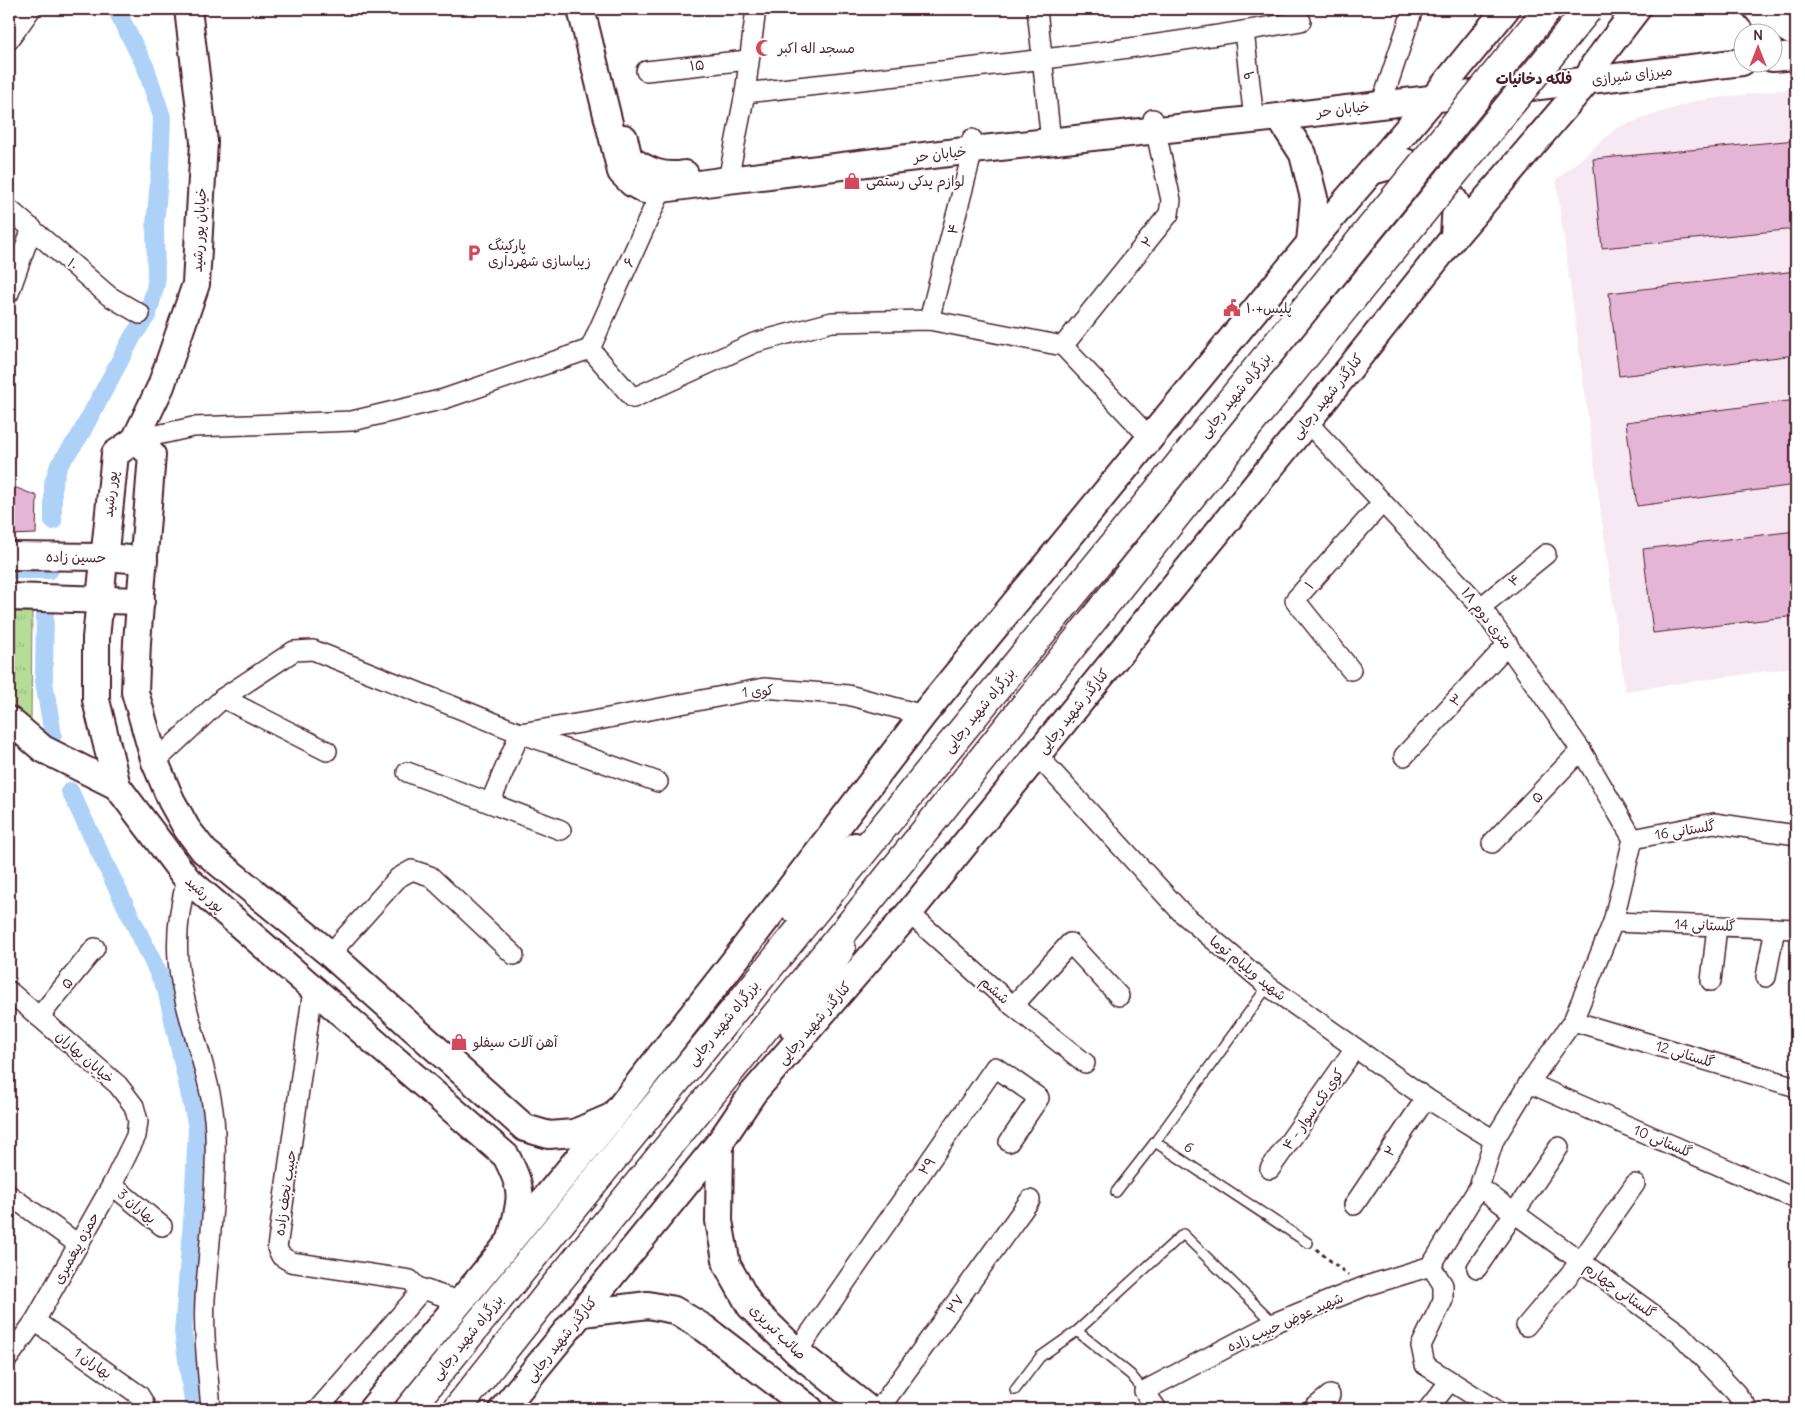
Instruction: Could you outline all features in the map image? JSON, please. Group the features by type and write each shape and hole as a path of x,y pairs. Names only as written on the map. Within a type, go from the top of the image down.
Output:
{"highway":[{"name":"بزرگراه شهید رجایی","path":"409,1409 1548,9"},
{"path":"457,1409 553,1288 877,891 1206,478 1588,9"}],"main road":[{"name":"خیابان پور رشید","path":"135,440 161,386 196,284 204,142 188,9"},
{"name":"خیابان حر","path":"581,9 621,172 632,183 645,190 666,183 729,173 1050,135 1262,115 1384,96 1439,90"},
{"name":"خیابان حر","path":"592,9 629,159 666,183"},
{"path":"372,1409 613,1116 923,715 1310,243 1506,9"},
{"name":"کنارگذر شهید رجایی","path":"503,1409 583,1313 720,1142 754,1093 909,913 1307,422 1454,237 1590,73 1637,9"},
{"path":"1757,9 1762,15 1796,31"},
{"path":"1782,41 1796,39"},
{"name":"میرزای شیرازی","path":"1590,73 1732,48"},
{"path":"1782,57 1796,56"},
{"name":"میرزای شیرازی","path":"1439,90 1590,73 1732,63"},
{"path":"1262,115 1303,154 1314,198 1310,243"},
{"path":"1372,171 1405,162 1437,175 1456,203 1454,237"},
{"name":"پور رشید","path":"135,440 115,454 96,638 96,700 117,786 187,879 506,1156 518,1179 521,1203 509,1243"},
{"path":"135,440 152,455 137,642 136,692 156,762 171,800 187,829 204,851 330,954 525,1128 549,1135 574,1133 613,1116"},
{"name":"حسین زاده","path":"9,556 103,557 144,560"},
{"path":"9,598 141,602"},
{"path":"9,720 43,749 117,786"},
{"path":"725,973 918,784"},
{"path":"754,1093 877,891"},
{"name":"صائب تبریزی","path":"720,1142 719,1221 727,1265 750,1306 797,1352 868,1409"},
{"path":"583,1313 648,1305 674,1310 704,1328 810,1409"}],"street":[{"path":"9,40 32,9"},
{"path":"729,173 745,93 756,9"},
{"path":"1037,9 1050,135"},
{"path":"1384,96 1413,9"},
{"path":"745,93 1043,60 1244,31 1301,20"},
{"name":"۹","path":"1244,31 1262,115"},
{"name":"۱۵","path":"646,71 748,60"},
{"name":"۲","path":"1063,346 1169,214 1171,200 1155,124"},
{"name":"۴","path":"929,320 973,144"},
{"name":"۶","path":"590,349 666,183"},
{"name":"۱۰","path":"9,209 109,296 140,314"},
{"path":"9,293 32,228"},
{"path":"135,440 193,427 352,421 444,399 590,349 633,398 754,343 832,322 929,320 1063,346 1150,438"},
{"name":"۱۸ متری دوم","path":"1307,422 1482,607 1581,750 1633,839"},
{"name":"۱","path":"1351,670 1296,600 1382,503"},
{"name":"۴","path":"1482,607 1546,554"},
{"name":"۳","path":"1404,756 1508,644"},
{"path":"156,762 223,698 294,651 313,650 520,733 658,782"},
{"name":"کوی 1","path":"520,733 764,688 848,696 923,715"},
{"path":"223,698 327,751"},
{"path":"490,803 520,733"},
{"name":"۵","path":"1492,843 1581,750"},
{"name":"شهید ویلیام توما","path":"1037,755 1182,913 1268,986 1426,1098 1494,1140"},
{"path":"407,772 561,830"},
{"name":"گلستانی 16","path":"1633,839 1714,823 1796,835"},
{"path":"1495,1409 1425,1366 1421,1346 1444,1300 1443,1285 1431,1266 1479,1187 1494,1140 1529,1083 1573,1021 1613,922 1633,839"},
{"path":"330,954 398,878 412,870 430,876 514,955"},
{"path":"187,879 180,904 178,932 180,980 212,1100 215,1131 215,1197 205,1300 211,1409"},
{"name":"ششم","path":"909,913 1013,1006 1085,1063"},
{"name":"گلستانی 14","path":"1613,922 1796,929"},
{"path":"1711,981 1718,926"},
{"path":"1766,977 1775,928"},
{"path":"1013,1006 1070,943 1119,996"},
{"name":"۵","path":"39,1017 95,948"},
{"name":"حبیب نجف زاده","path":"313,990 277,1248 281,1256 290,1262 410,1280 416,1287"},
{"name":"خیابان بهاران","path":"9,991 118,1085 134,1106 138,1121 136,1136"},
{"name":"گلستانی 12","path":"1573,1021 1796,1087"},
{"name":"۴ - کوی تک سوار","path":"1270,1169 1356,1048"},
{"name":"۲۹","path":"797,1352 995,1067 1039,1098 1009,1142"},
{"name":"گلستانی 10","path":"1529,1083 1796,1199"},
{"name":"۲","path":"1354,1205 1426,1098"},
{"name":"حمزه پیغمبری","path":"9,1357 34,1321 72,1258 112,1185 136,1136"},
{"path":"1477,1268 1560,1147"},
{"path":"1526,1326 1581,1261 1635,1184"},
{"name":"بهاران 3","path":"112,1185 162,1226"},
{"name":"گلستانی چهارم","path":"1479,1187 1680,1334 1735,1392 1748,1409"},
{"path":"9,1194 78,1244"},
{"name":"۲۷","path":"879,1409 1030,1200"},
{"name":"شهید عوض حبیب زاده","path":"1149,1403 1274,1323 1363,1287 1431,1266"},
{"path":"318,1409 417,1296 416,1287 461,1302"},
{"name":"بهاران 1","path":"34,1321 139,1395 144,1403 143,1409"},
{"path":"1428,1409 1450,1382"},
{"path":"1313,1409 1330,1395"}],"lane":[{"path":"1116,1192 1155,1142 1268,986"},
{"name":"6","path":"1155,1142 1308,1243"},
{"path":"1015,1390 1040,1358 1077,1331 1183,1234 1274,1323"},
{"path":"1077,1331 1131,1375 1149,1403"}],"path":[{"path":"1308,1243 1363,1287"}],"shaded area":[{"path":"1796,88 1796,667 1625,691 1556,180 1618,127 1694,101"}],"green space":[{"path":"9,612 32,612 31,723 9,704"}],"building":[{"path":"1796,140 1796,229 1602,248 1593,159"},
{"path":"1796,271 1796,355 1619,376 1609,293"},
{"path":"1796,400 1796,485 1637,506 1626,422"},
{"path":"9,485 37,496 36,534 9,535"},
{"path":"1796,531 1796,616 1653,633 1643,549"}],"waterway":[{"path":"53,521 53,483 59,465 79,437 133,336 148,314 156,284 155,225 162,117 146,68 116,9"},
{"path":"9,570 50,570"},
{"path":"45,607 44,682 53,735"},
{"path":"70,791 166,989 197,1127 193,1208 183,1332 194,1409"}],"place":[{"name":"مسجد اله اکبر","path":"764,48"},
{"name":"لوازم یدکی رستمی","path":"852,181"},
{"name":"پارکینگ زیباسازی شهرداری","path":"474,253"},
{"name":"پلیس+١٠","path":"1232,308"},
{"name":"آهن آلات سیفلو","path":"459,1042"}],"district":[{"name":"فلکه دخانیات","path":"1534,78"}]}
